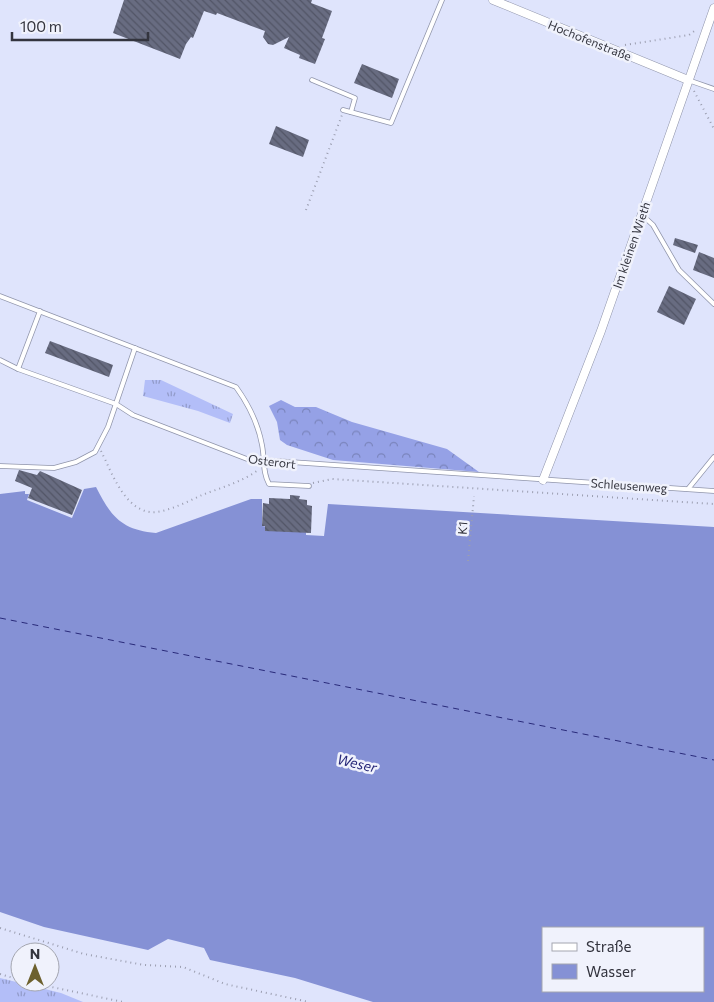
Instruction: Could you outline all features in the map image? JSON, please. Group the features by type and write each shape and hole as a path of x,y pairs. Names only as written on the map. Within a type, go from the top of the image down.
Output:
{"street":[{"name":"Hochofenstraße","path":"493,0 688,80"},
{"name":"Im kleinen Wieth","path":"543,480 601,331 714,8"}],"lane":[{"path":"343,110 391,122 442,0"},
{"path":"312,80 355,98 351,112"},
{"path":"688,80 714,89"},
{"path":"642,215 653,225 679,270 714,304"},
{"path":"0,296 236,387 251,408 262,446 264,474 269,484 309,486"},
{"path":"18,369 40,311"},
{"path":"0,466 54,468 76,462 96,452 116,404 135,348"},
{"name":"Osterort","path":"0,360 18,369 116,404 133,415 247,459 262,462 543,480"},
{"path":"688,489 714,457"},
{"name":"Schleusenweg","path":"543,480 714,491"}],"path":[{"path":"612,50 630,44 689,35 697,30 700,23"},
{"path":"688,80 714,129"},
{"path":"306,210 320,166 343,110"},
{"path":"99,447 119,488 130,502 150,512 162,511 246,477 258,471 262,462"},
{"path":"309,486 315,482 332,479 714,504"},
{"name":"K1","path":"468,561 474,496"},
{"path":"0,928 84,954 144,965 184,966 225,984 309,1002"},
{"path":"60,989 123,1002"}],"green space":[{"path":"145,380 161,380 233,414 230,423 198,411 143,396"},
{"path":"281,400 295,407 316,407 352,422 447,449 479,472 333,460 287,445 280,440 277,422 269,406"},
{"path":"0,978 10,980 10,992 57,992 83,1002 0,1002"}],"water":[{"name":"Weser","path":"96,487 107,506 119,520 134,529 156,533 251,499 262,499 262,526 306,532 306,535 324,536 328,504 714,527 714,1002 373,1002 295,978 210,960 204,948 168,939 148,950 44,927 0,912 0,494 25,491 25,494 29,494 27,500 72,518 84,489"}],"building":[{"path":"124,0 312,0 311,3 332,11 322,38 325,39 315,64 299,58 300,55 284,48 289,37 273,45 268,44 263,37 265,31 217,13 216,15 204,11 193,38 191,37 186,44 180,59 113,33"},
{"path":"362,64 399,79 392,98 354,83"},
{"path":"276,126 309,140 303,157 269,144"},
{"path":"675,238 698,245 695,253 673,245"},
{"path":"699,252 714,258 714,278 693,270"},
{"path":"669,286 696,299 684,325 657,312"},
{"path":"50,341 113,365 109,377 45,353"},
{"path":"19,470 37,475 40,471 82,490 72,515 28,498 32,488 15,481"},
{"path":"290,495 300,496 299,499 307,500 307,505 312,506 311,533 265,531 265,526 262,526 263,503 269,504 269,498 290,499"}],"ferry route":[{"path":"0,618 714,760"}]}
